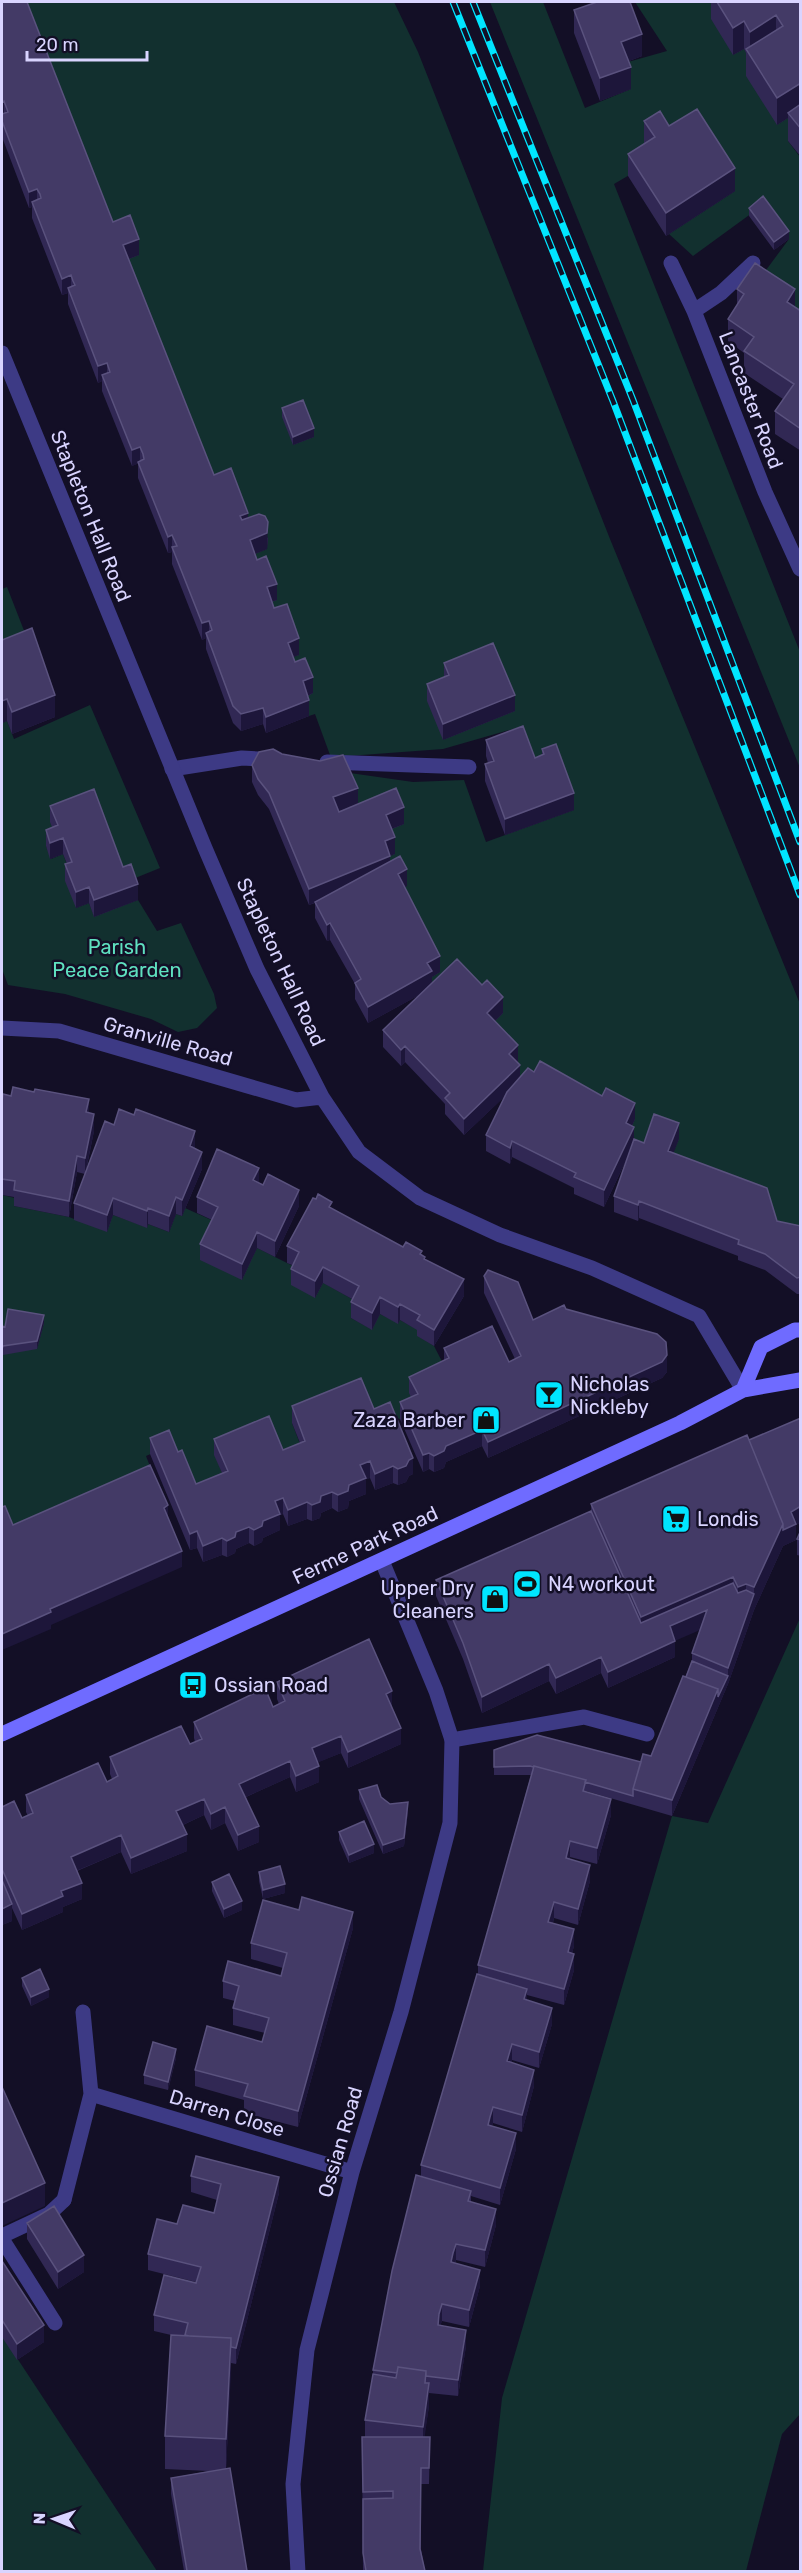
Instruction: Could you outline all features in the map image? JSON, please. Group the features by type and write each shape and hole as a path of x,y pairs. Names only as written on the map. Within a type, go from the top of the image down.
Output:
{"street":[{"name":"Lancaster Road","path":"671,263 694,311 756,472 801,568"},
{"path":"694,311 721,293 753,263"},
{"name":"Stapleton Hall Road","path":"2,353 172,769 257,969 322,1097 359,1152 420,1198 500,1235 592,1268 699,1316 743,1390"},
{"path":"172,769 242,758 295,761"},
{"path":"316,762 469,767"},
{"name":"Granville Road","path":"2,1028 59,1031 297,1100 322,1097"},
{"path":"743,1390 761,1347 801,1330"},
{"path":"743,1390 801,1380"},
{"name":"Ferme Park Road","path":"2,1734 680,1424 743,1390"},
{"name":"Ossian Road","path":"298,2571 293,2484 307,2350 352,2172 400,2012 450,1823 452,1740 436,1691 382,1561"},
{"path":"452,1740 584,1717 647,1734"},
{"path":"55,2324 2,2238 49,2214 64,2200 91,2094 83,2012"},
{"name":"Darren Close","path":"91,2094 352,2172"}],"green space":[{"path":"19,2 394,2 418,52 610,539 800,1004 800,1242 668,1167 678,1139 644,1159 626,1139 634,1119 534,1089 509,1070 517,1061 432,988 333,813 343,772 413,782 464,780 486,842 574,810 535,774 520,727 443,749 348,756 330,755 315,714 309,716 288,659 299,654 267,603 276,600 250,556 267,549 268,538 214,492"},
{"path":"490,2 543,2 585,108 631,89 621,64 667,51 635,2 740,2 744,49 750,59 800,111 788,141 800,157 800,334 755,285 789,239 763,205 693,256 669,234 735,191 655,160 614,184 800,652 800,768"},
{"path":"7,587 32,651 2,663 2,589"},
{"name":"Parish Peace Garden","path":"90,705 160,868 123,883 58,841 46,846 51,859 63,854 72,878 76,908 89,903 94,916 138,900 157,931 181,923 214,994 217,1008 197,1028 178,1032 151,1019 65,994 8,985 2,969 2,723 7,721 14,739"},
{"path":"2,1195 15,1198 14,1206 69,1217 106,1231 113,1215 146,1227 148,1224 169,1232 176,1214 182,1216 185,1208 218,1223 241,1280 257,1248 359,1303 351,1318 371,1329 380,1314 398,1323 400,1320 420,1331 418,1336 434,1346 449,1375 418,1410 400,1419 393,1417 292,1423 305,1457 215,1455 228,1487 196,1500 169,1446 146,1456 155,1479 13,1541 2,1524"},
{"path":"800,1618 800,2414 782,2434 746,2571 483,2571 502,2398 672,1816 708,1823"},
{"path":"2,2335 17,2358 157,2571 2,2571"}],"building":[{"path":"2,2 27,2 113,222 130,215 139,239 123,245 214,475 231,468 248,513 240,516 242,520 259,514 265,516 268,522 267,533 250,540 257,560 266,556 277,584 267,587 274,608 287,604 299,638 288,643 295,662 305,658 313,677 303,681 309,700 266,717 263,708 241,714 233,706 206,633 212,630 209,621 202,623 172,547 177,546 172,535 168,537 138,462 144,459 143,454 140,447 132,450 102,375 110,372 107,363 98,366 68,288 75,285 71,275 62,279 32,202 41,198 40,194 37,189 29,192 2,121 2,114 8,112 4,101 2,102"},
{"path":"597,2 630,2 642,34 621,42 631,67 600,78 574,10"},
{"path":"717,2 801,2 801,83 777,98 746,49 783,26 776,15 750,32 744,21 733,28"},
{"path":"801,104 801,129 788,113"},
{"path":"697,109 735,168 666,213 628,154 655,137 644,121 660,111 669,126"},
{"path":"763,196 789,231 774,242 749,208"},
{"path":"755,263 795,289 787,302 801,311 801,429 775,411 794,384 744,351 754,337 728,319 744,294 737,289"},
{"path":"303,400 314,428 293,437 282,408"},
{"path":"32,628 55,695 12,712 7,699 2,701 2,640"},
{"path":"493,643 515,695 443,724 427,684 449,675 444,663"},
{"path":"523,726 535,758 544,754 542,749 556,744 574,793 505,819 485,764 494,761 486,740"},
{"path":"273,749 282,754 320,761 343,755 358,788 333,797 339,812 396,788 404,807 386,815 395,837 385,841 390,856 309,889 269,793 258,779 252,765 259,752"},
{"path":"94,789 123,867 131,864 138,884 94,900 89,887 76,892 65,864 72,862 63,838 50,843 46,830 58,825 50,806"},
{"path":"400,856 407,869 398,874 440,956 427,963 432,971 368,1007 355,983 361,979 330,923 327,925 315,902"},
{"path":"457,959 482,985 487,980 503,997 487,1013 518,1045 509,1054 520,1065 464,1119 445,1098 450,1093 405,1046 401,1050 383,1030"},
{"path":"540,1061 602,1096 606,1088 635,1103 626,1123 634,1127 604,1190 574,1177 576,1173 512,1141 510,1148 486,1135 507,1092 528,1068 534,1072"},
{"path":"13,1087 89,1099 86,1112 94,1114 85,1158 77,1156 69,1201 14,1190 15,1181 2,1179 2,1102 3,1094 11,1096"},
{"path":"119,1109 134,1115 136,1109 195,1131 190,1146 202,1152 182,1200 176,1197 169,1216 148,1208 147,1211 113,1198 107,1215 74,1203 105,1121 114,1125"},
{"path":"654,1114 679,1123 668,1151 767,1188 777,1221 801,1226 801,1277 797,1278 765,1254 738,1244 739,1240 639,1201 638,1205 614,1196 634,1139 644,1143"},
{"path":"217,1149 259,1168 253,1180 263,1185 268,1174 299,1190 275,1241 257,1232 242,1264 200,1244 218,1207 197,1197"},
{"path":"318,1194 332,1202 329,1207 403,1247 406,1242 422,1251 420,1254 425,1257 424,1259 464,1279 434,1330 417,1320 420,1315 400,1304 398,1307 380,1297 372,1313 351,1302 359,1286 323,1267 315,1281 291,1269 299,1252 287,1246 313,1198 316,1199"},
{"path":"488,1270 518,1282 533,1320 564,1305 566,1309 657,1334 666,1342 667,1355 662,1362 488,1442 482,1430 446,1446 444,1451 434,1456 429,1453 423,1455 400,1402 418,1394 409,1377 449,1358 444,1348 492,1326 509,1362 521,1356 484,1276"},
{"path":"8,1309 44,1315 37,1341 3,1346 2,1349 2,1326 5,1327"},
{"path":"361,1378 374,1409 390,1402 413,1458 406,1466 398,1469 393,1466 375,1474 370,1461 360,1465 366,1478 349,1485 348,1491 338,1495 332,1492 321,1496 320,1502 312,1505 307,1502 288,1510 283,1498 275,1501 280,1514 263,1521 262,1526 254,1530 249,1527 236,1532 235,1537 227,1541 222,1538 203,1546 197,1531 190,1534 150,1438 169,1430 178,1452 182,1450 196,1484 228,1471 214,1439 269,1416 283,1450 305,1441 292,1406"},
{"path":"801,1418 801,1506 791,1512 796,1524 783,1530 783,1524 749,1440"},
{"path":"747,1435 783,1524 754,1587 746,1584 738,1587 733,1577 641,1617 591,1504"},
{"path":"150,1465 168,1505 164,1508 182,1551 50,1609 51,1612 2,1634 2,1507 5,1506 13,1525"},
{"path":"591,1511 641,1623 733,1583 738,1593 746,1590 754,1594 728,1668 692,1653 707,1610 670,1626 675,1641 608,1672 601,1657 556,1678 549,1664 482,1697 463,1643 436,1580"},
{"path":"369,1639 392,1691 386,1694 401,1728 348,1752 341,1736 312,1748 319,1766 296,1776 290,1761 239,1784 259,1826 238,1835 225,1807 211,1814 204,1799 176,1811 187,1834 131,1858 121,1835 71,1857 82,1883 61,1891 63,1896 22,1914 2,1869 2,1807 14,1801 22,1818 33,1813 26,1795 98,1763 107,1782 118,1776 110,1757 181,1726 190,1744 202,1739 194,1722 265,1688 273,1707 285,1701 277,1682"},
{"path":"692,1661 728,1676 718,1697 718,1689 686,1677"},
{"path":"683,1676 718,1689 672,1800 633,1789 643,1754 651,1756"},
{"path":"537,1735 641,1762 633,1796 534,1766 494,1767 494,1750"},
{"path":"534,1766 586,1780 583,1791 611,1799 597,1848 570,1841 566,1858 590,1865 578,1909 554,1902 548,1922 574,1929 568,1952 574,1954 564,1989 478,1965"},
{"path":"377,1785 381,1797 390,1804 408,1802 404,1838 383,1845 359,1790"},
{"path":"364,1821 374,1844 349,1855 339,1832"},
{"path":"280,1866 285,1884 263,1890 259,1872"},
{"path":"229,1874 242,1901 224,1909 212,1882"},
{"path":"2,1880 12,1904 2,1909"},
{"path":"302,1897 353,1912 298,2111 244,2096 248,2084 195,2070 207,2026 262,2042 269,2018 233,2008 239,1986 223,1981 228,1961 281,1976 287,1953 251,1943 263,1900 299,1910"},
{"path":"40,1969 49,1989 31,1997 22,1978"},
{"path":"477,1974 527,1989 524,1999 552,2008 539,2052 512,2044 507,2061 534,2070 522,2115 493,2107 490,2117 488,2125 516,2133 500,2188 421,2165"},
{"path":"153,2042 176,2049 168,2082 144,2075"},
{"path":"2,2087 45,2183 2,2203"},
{"path":"196,2156 279,2177 236,2348 231,2347 231,2338 185,2335 188,2323 154,2315 164,2275 196,2283 201,2267 148,2254 157,2219 177,2224 183,2205 214,2213 221,2184 191,2176"},
{"path":"416,2175 471,2191 468,2201 496,2209 485,2250 456,2244 453,2253 451,2262 480,2270 469,2310 442,2304 439,2314 438,2325 466,2330 458,2380 426,2376 426,2371 398,2367 397,2373 373,2370 392,2271"},
{"path":"54,2206 84,2255 58,2272 27,2223"},
{"path":"2,2261 44,2325 17,2344 2,2320"},
{"path":"171,2335 231,2338 226,2439 165,2436"},
{"path":"398,2367 426,2371 425,2383 429,2383 423,2427 365,2420 373,2374 396,2378"},
{"path":"362,2437 430,2437 429,2468 421,2468 420,2549 425,2571 366,2571 363,2553 363,2499 393,2498 393,2491 363,2492"},
{"path":"230,2468 247,2571 187,2571 171,2478"}],"railway":[{"path":"453,2 613,401 800,895"},
{"path":"473,2 633,400 800,842"}],"place":[{"name":"Nicholas Nickleby","path":"549,1395"},
{"name":"Zaza Barber","path":"486,1420"},
{"name":"Londis","path":"676,1519"},
{"name":"N4 workout","path":"527,1584"},
{"name":"Upper Dry Cleaners","path":"495,1599"},
{"name":"Ossian Road","path":"193,1685"}]}
